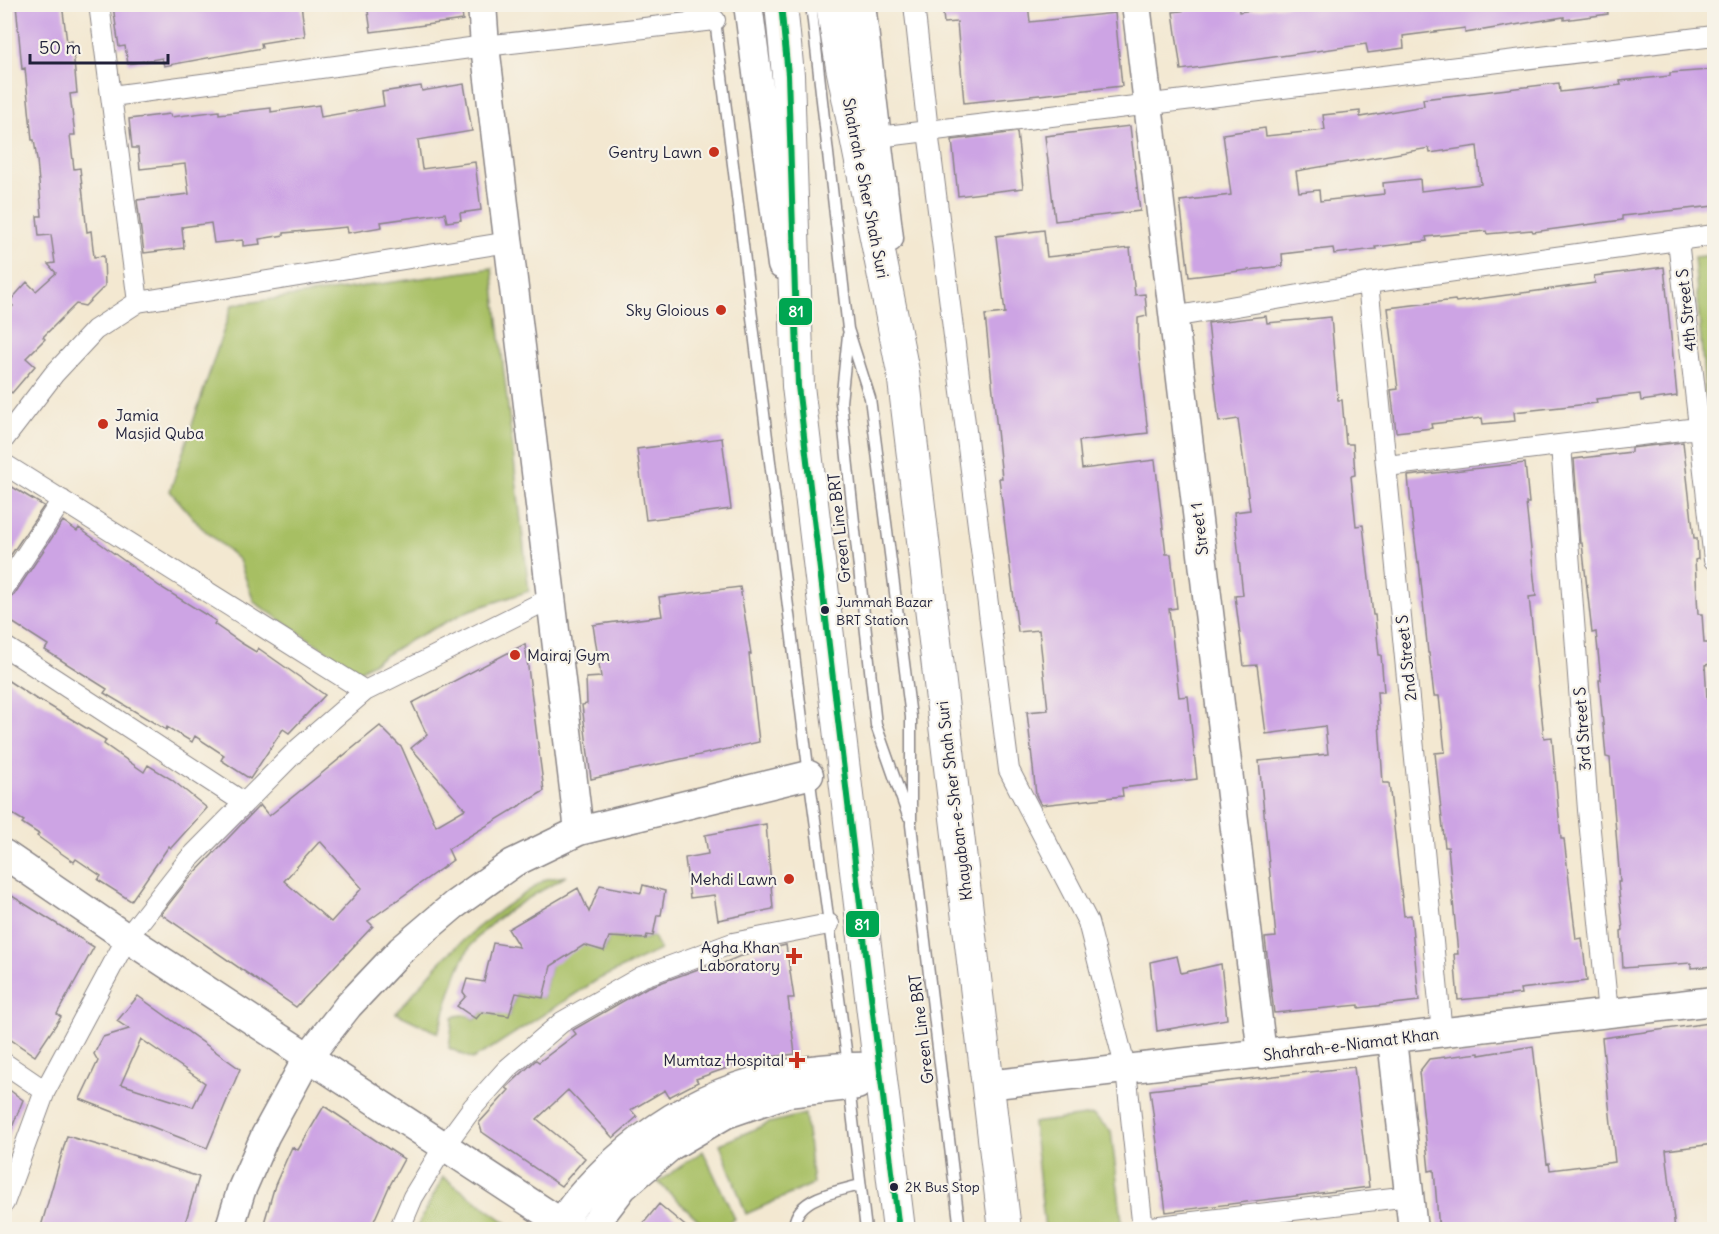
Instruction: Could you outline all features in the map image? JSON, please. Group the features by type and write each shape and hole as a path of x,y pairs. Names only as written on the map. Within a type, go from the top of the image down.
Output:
{"main road":[{"path":"780,4 788,75 798,386 899,1230"},
{"name":"Shahrah e Sher Shah Suri","path":"818,7 842,68 903,372"},
{"name":"Khayaban-e-Sher Shah Suri","path":"903,372 1005,1230"}],"street":[{"path":"99,4 138,302"},
{"path":"482,4 485,46 579,831"},
{"path":"748,4 798,386"},
{"path":"861,4 878,137 903,372"},
{"path":"914,4 1009,770 1088,922 1126,1070 1143,1229 1409,1196"},
{"name":"Street 1","path":"1136,4 1262,1054"},
{"path":"112,96 485,46 714,12"},
{"path":"878,137 1714,36"},
{"path":"1173,317 1368,283 1714,235"},
{"name":"4th Street S","path":"1678,240 1707,427 1714,560"},
{"path":"4,439 54,374 95,330 138,302 509,242"},
{"name":"2nd Street S","path":"1368,283 1442,1033"},
{"path":"1387,466 1707,427"},
{"name":"3rd Street S","path":"1561,445 1588,810 1608,1013"},
{"path":"4,464 365,691"},
{"path":"4,588 62,500"},
{"path":"4,1203 45,1091 127,938 189,859 298,749 365,691 551,598"},
{"path":"4,646 243,802"},
{"path":"229,1230 241,1191 265,1136 308,1057 348,1006 394,958 454,905 513,863 579,831 809,775"},
{"path":"4,854 127,938 445,1145 563,1227 596,1178 630,1148 685,1109 737,1086 792,1072 880,1076"},
{"path":"399,1230 413,1197 445,1145 473,1107 507,1069 562,1022 641,977 733,943 829,924"},
{"name":"Shahrah-e-Niamat Khan","path":"987,1085 1714,1000"},
{"path":"1392,1039 1413,1230"},
{"path":"4,1063 45,1091"},
{"path":"590,1230 623,1187 671,1146 726,1114 849,1076"}],"lane":[{"name":"Green Line BRT","path":"818,7 848,329 841,402 876,725 911,825"},
{"path":"714,12 849,1076 866,1230"},
{"name":"Green Line BRT","path":"848,329 870,398 911,717 911,825 960,1230"},
{"path":"794,1230 797,1214 815,1198 860,1185"}],"green space":[{"path":"1714,255 1714,401 1706,402 1694,257"},
{"path":"492,268 529,591 468,611 407,642 358,672 254,602 239,560 201,527 170,491 232,305"},
{"path":"566,876 501,916 470,947 451,989 438,1033 396,1013 443,959 478,927 546,879"},
{"path":"653,936 660,950 597,980 472,1059 449,1048 453,1017 465,1015 475,1020 483,1012 509,1016 516,993 543,998 552,961 585,944 604,951 609,937 646,939"},
{"path":"805,1114 813,1184 746,1214 720,1144 769,1123"},
{"path":"1093,1115 1111,1131 1123,1229 1045,1229 1033,1123"},
{"path":"703,1151 735,1219 719,1229 708,1229 658,1182"},
{"path":"443,1177 515,1229 416,1229"}],"building":[{"path":"16,4 62,4 67,42 72,41 77,93 70,94 75,135 70,135 74,169 80,168 87,232 91,231 94,257 104,256 105,286 85,306 76,304 43,337 45,339 26,358 35,366 12,393 4,386 4,314 13,306 9,302 27,282 36,291 56,273 48,264 55,263 51,235 39,236 37,216 42,216 37,160 34,140 32,140 25,68 22,69"},
{"path":"122,4 301,4 305,36 261,43 262,48 164,66 162,58 128,64 125,46 119,47 113,6"},
{"path":"367,4 461,4 463,20 371,32"},
{"path":"942,4 1028,4 1030,22 1115,13 1122,86 964,103 957,22 944,23"},
{"path":"1238,4 1239,12 1298,4 1607,4 1608,14 1564,20 1564,17 1465,33 1465,28 1403,36 1404,48 1368,53 1366,44 1181,70 1173,12"},
{"path":"1710,70 1714,138 1714,206 1622,216 1622,220 1533,232 1532,230 1487,234 1486,231 1426,237 1427,241 1334,254 1333,248 1282,254 1283,266 1189,277 1180,201 1231,195 1223,134 1265,128 1266,136 1325,130 1323,115 1360,111 1360,117 1424,106 1423,99 1559,83 1560,92 1621,85 1620,81 1670,76 1670,73","holes":["1477,146 1481,184 1421,191 1420,179 1383,183 1384,194 1320,201 1319,190 1299,192 1296,171 1429,148 1430,153"]},
{"path":"464,84 472,131 418,140 422,169 475,162 481,210 460,213 461,220 447,222 445,213 381,222 382,227 348,233 347,227 284,233 284,235 259,239 260,244 243,246 243,240 214,243 211,223 182,227 184,248 144,253 137,200 189,194 185,164 140,169 138,148 132,148 129,119 219,111 219,114 271,108 271,112 319,105 321,117 384,106 382,92 421,86 422,91"},
{"path":"1130,126 1140,211 1055,221 1045,136"},
{"path":"1017,132 1023,188 958,196 952,140"},
{"path":"1044,230 1047,257 1130,248 1135,295 1145,294 1147,316 1138,318 1138,346 1148,433 1079,441 1082,469 1155,460 1166,554 1171,554 1177,608 1169,609 1179,697 1188,696 1197,779 1122,788 1123,796 1041,805 1036,795 1027,712 1048,710 1039,630 1018,632 999,478 1002,478 985,315 1005,313 996,236"},
{"path":"1664,267 1677,396 1641,401 1640,394 1596,399 1597,403 1514,412 1515,421 1483,424 1482,418 1431,424 1432,428 1396,432 1391,390 1398,389 1388,308 1455,300 1456,302 1595,283 1594,276"},
{"path":"1266,316 1267,323 1331,317 1338,400 1342,400 1346,444 1353,444 1355,475 1351,476 1356,526 1363,525 1373,615 1375,615 1379,655 1381,655 1384,692 1377,692 1383,783 1389,783 1404,916 1411,915 1419,1001 1359,1008 1359,1005 1274,1013 1265,938 1276,937 1259,761 1328,754 1325,726 1266,734 1257,665 1244,666 1235,596 1243,595 1234,512 1250,510 1238,419 1219,422 1208,323"},
{"path":"722,438 731,509 646,520 637,449"},
{"path":"1683,442 1694,538 1697,538 1698,559 1695,560 1698,614 1702,614 1704,643 1710,643 1711,664 1705,665 1707,699 1711,699 1714,725 1714,966 1691,968 1691,963 1623,968 1621,931 1623,930 1610,758 1606,757 1596,632 1592,633 1582,543 1580,543 1574,459 1631,452 1631,448"},
{"path":"1525,463 1529,503 1526,503 1536,596 1529,597 1544,738 1552,737 1561,839 1564,839 1576,939 1582,938 1587,981 1520,989 1521,994 1458,1000 1454,954 1458,954 1448,847 1445,847 1435,753 1445,752 1439,696 1434,696 1428,653 1408,476"},
{"path":"4,482 44,506 4,565"},
{"path":"63,521 77,531 79,528 159,586 216,621 214,624 243,644 256,652 258,648 325,695 289,733 283,729 250,779 221,760 224,755 195,736 192,742 167,727 166,730 104,693 107,689 45,650 48,645 4,617 4,600 14,595"},
{"path":"740,587 751,654 749,654 759,742 591,779 582,705 587,704 586,678 601,677 593,625 662,616 659,597"},
{"path":"525,644 544,791 448,849 453,860 368,921 373,926 296,1007 161,914 187,881 260,805 269,816 380,726 402,748 436,826 465,809 411,748 427,735 412,703","holes":["320,841 362,888 331,922 284,881"]},
{"path":"4,678 106,740 104,744 144,772 148,765 171,779 207,808 171,848 169,846 131,901 98,880 101,876 76,859 74,862 58,851 22,823 24,821 4,809"},
{"path":"766,824 773,909 718,920 714,895 690,898 685,858 708,854 705,835"},
{"path":"600,885 641,893 643,885 665,891 661,915 657,915 653,936 647,935 646,939 609,937 604,951 584,945 551,966 543,998 516,993 509,1016 482,1012 476,1019 457,1006 466,996 463,992 467,979 484,982 493,943 519,947 508,929 578,888 589,912"},
{"path":"4,891 94,947 57,1014 61,1017 35,1056 4,1035"},
{"path":"786,945 794,998 788,998 795,1054 752,1059 696,1079 698,1082 669,1097 665,1090 631,1110 637,1117 613,1138 568,1090 537,1119 585,1158 561,1186 482,1132 479,1123 509,1090 506,1088 536,1060 539,1062 576,1034 573,1030 646,988 701,968 711,965 712,968 738,957"},
{"path":"1177,956 1181,973 1221,964 1227,1019 1157,1031 1150,962"},
{"path":"138,996 240,1069 207,1148 80,1099 98,1061 94,1054 103,1037 129,1029 117,1021","holes":["141,1039 205,1083 193,1107 121,1084"]},
{"path":"1709,1023 1714,1070 1714,1144 1666,1150 1675,1230 1439,1230 1434,1170 1429,1171 1419,1072 1429,1059 1479,1053 1479,1055 1533,1046 1547,1164 1549,1163 1550,1170 1615,1162 1602,1038"},
{"path":"1354,1067 1369,1187 1166,1212 1150,1090"},
{"path":"4,1086 23,1100 5,1145 4,1145"},
{"path":"324,1106 404,1159 370,1230 262,1230 275,1185 292,1147 298,1150"},
{"path":"67,1136 199,1177 183,1230 40,1230"},
{"path":"659,1204 690,1230 638,1230"}],"transit line":[{"name":"81","path":"781,4 788,75 798,386 899,1230"}],"place":[{"name":"Gentry Lawn","path":"714,152"},
{"name":"Sky Gloious","path":"721,310"},
{"name":"Jamia Masjid Quba","path":"103,424"},
{"name":"Jummah Bazar BRT Station","path":"825,610"},
{"name":"Mairaj Gym","path":"515,655"},
{"name":"Mehdi Lawn","path":"789,879"},
{"name":"Agha Khan Laboratory","path":"794,956"},
{"name":"Mumtaz Hospital","path":"797,1060"},
{"name":"2K Bus Stop","path":"894,1187"}]}
